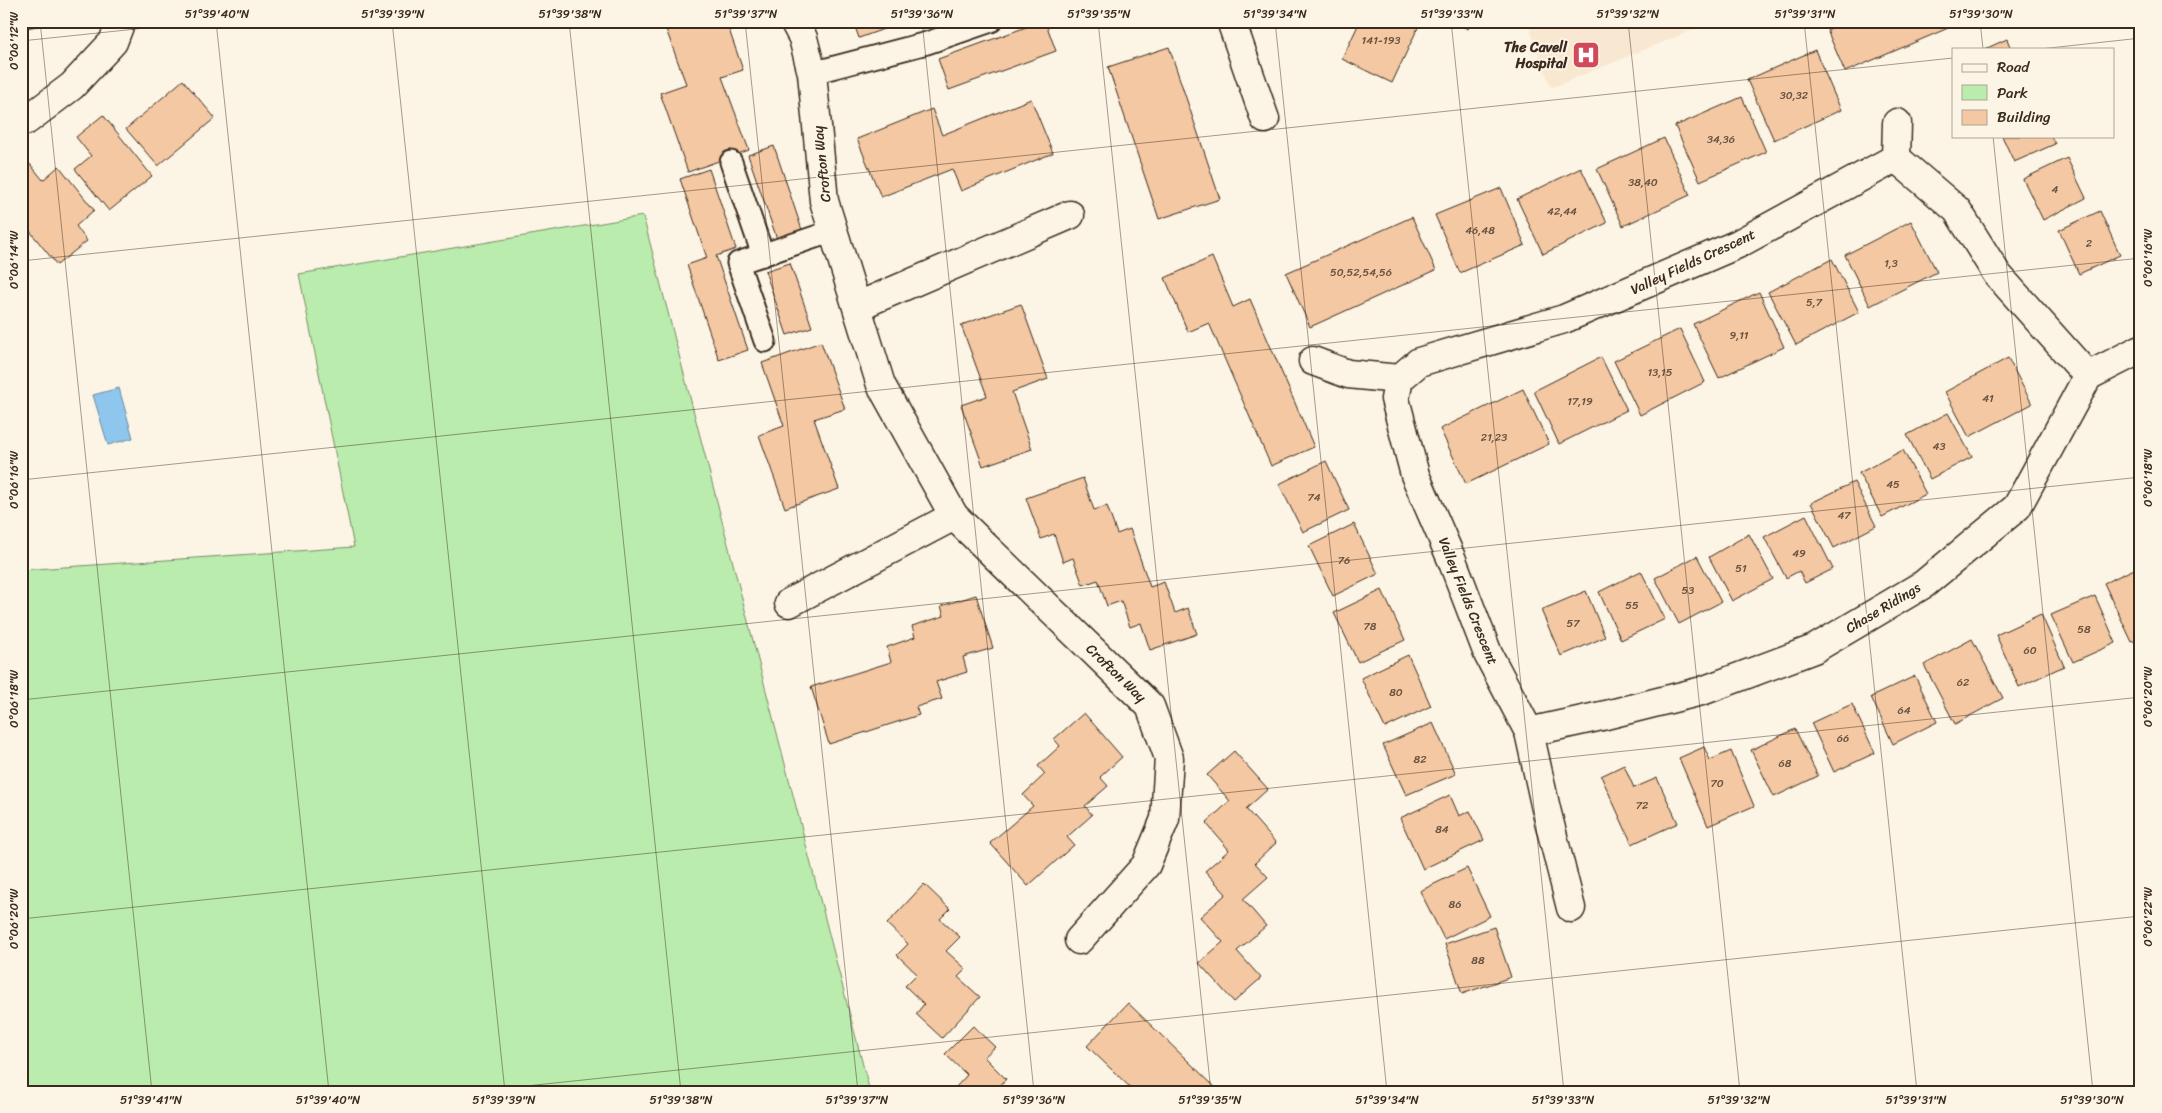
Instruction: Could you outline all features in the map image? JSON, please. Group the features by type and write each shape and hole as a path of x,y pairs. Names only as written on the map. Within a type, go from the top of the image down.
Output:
{"street":[{"path":"21,122 27,120 72,86 113,42 121,21"},
{"name":"Crofton Way","path":"794,21 804,38 812,73 824,201 881,385 954,516 1150,706 1169,758 1165,820 1146,865 1079,940"},
{"path":"1231,21 1265,119"},
{"path":"1897,124 1896,158 1957,210 1997,274 2088,376 2141,348"},
{"name":"Valley Fields Crescent","path":"1571,908 1529,732 1488,654 1452,560 1415,475 1395,399 1399,379 1419,362 1564,319 1738,244 1896,158"},
{"path":"858,306 1070,215"},
{"path":"1312,361 1348,374 1399,379"},
{"name":"Chase Ridings","path":"1529,732 1606,716 1702,691 1805,653 1924,584 2017,507 2088,376"},
{"path":"789,603 954,516"}],"lane":[{"path":"812,73 927,43 991,21"},
{"path":"731,162 763,255"},
{"path":"765,341 738,263 833,231"}],"shaded area":[{"name":"The Cavell Hospital","path":"1527,21 1715,21 1551,88"}],"green space":[{"path":"643,216 870,1092 21,1092 21,570 354,547 299,274"}],"water":[{"path":"119,388 133,438 108,445 93,395"}],"building":[{"path":"21,21 59,21 59,22 21,29"},
{"path":"663,21 726,21 743,70 722,77 749,150 688,172 660,93 686,84"},
{"path":"853,21 906,21 859,38"},
{"path":"1045,21 1056,51 949,90 938,59"},
{"path":"1360,21 1421,21 1392,83 1342,59"},
{"path":"1452,21 1472,21 1468,29"},
{"path":"1846,21 1951,21 1953,26 1845,72 1827,30"},
{"path":"2007,39 2011,48 1987,48"},
{"path":"1169,47 1220,199 1159,219 1108,67"},
{"path":"1815,50 1841,110 1774,140 1747,80"},
{"path":"183,80 215,118 158,166 126,129"},
{"path":"1742,97 1766,152 1700,181 1675,126"},
{"path":"1031,99 1053,153 961,191 952,169 881,197 857,139 932,109 942,135"},
{"path":"103,115 152,176 109,211 75,169 91,156 76,137"},
{"path":"1664,138 1690,195 1623,226 1597,169"},
{"path":"2003,138 2052,138 2055,144 2014,162"},
{"path":"774,146 802,230 777,239 748,155"},
{"path":"2067,158 2086,198 2043,220 2023,179"},
{"path":"30,164 43,180 59,166 94,210 76,226 87,241 57,265 21,220 21,171"},
{"path":"1581,168 1607,223 1543,254 1517,199"},
{"path":"709,169 736,249 716,256 748,350 719,360 687,265 707,258 680,179"},
{"path":"1501,188 1525,245 1460,273 1435,215"},
{"path":"2100,211 2120,255 2079,274 2059,230"},
{"path":"1412,217 1436,270 1310,327 1286,273"},
{"path":"1911,221 1937,272 1870,306 1845,255"},
{"path":"1212,257 1233,307 1250,299 1314,447 1271,466 1209,323 1188,332 1165,278"},
{"path":"1832,259 1859,312 1796,345 1768,292"},
{"path":"790,263 812,327 787,335 765,271"},
{"path":"1759,292 1784,347 1719,378 1693,324"},
{"path":"1021,304 1048,379 1012,392 1032,449 983,466 961,405 987,396 961,325"},
{"path":"1680,329 1705,382 1640,415 1614,361"},
{"path":"821,342 845,409 814,419 839,489 785,508 759,435 784,426 762,363"},
{"path":"1601,357 1627,410 1559,444 1534,391"},
{"path":"2008,358 2032,404 1969,437 1945,392"},
{"path":"1523,389 1549,444 1466,484 1440,429"},
{"path":"1948,413 1972,457 1930,479 1907,435"},
{"path":"1903,450 1926,494 1882,517 1859,473"},
{"path":"1326,461 1349,510 1303,532 1279,484"},
{"path":"1083,478 1094,510 1107,506 1117,534 1130,529 1150,587 1164,582 1175,613 1188,608 1197,634 1150,650 1141,623 1130,627 1121,601 1107,606 1098,580 1083,585 1073,558 1063,562 1054,534 1041,539 1026,498"},
{"path":"1854,482 1876,526 1834,548 1811,503"},
{"path":"1806,515 1833,569 1805,583 1799,571 1786,578 1764,537"},
{"path":"1354,524 1378,574 1333,596 1309,546"},
{"path":"1749,534 1773,579 1732,601 1709,557"},
{"path":"1697,556 1721,602 1679,624 1655,578"},
{"path":"2141,566 2141,638 2132,642 2104,583"},
{"path":"1641,571 1665,619 1621,640 1599,592"},
{"path":"1382,590 1405,640 1358,662 1334,613"},
{"path":"1586,591 1605,637 1561,656 1541,610"},
{"path":"976,595 993,648 963,657 967,672 936,682 942,699 916,707 919,715 829,744 811,687 891,662 887,647 915,637 912,626 944,616 941,606"},
{"path":"2095,596 2116,643 2073,662 2051,615"},
{"path":"2041,614 2064,666 2019,687 1996,635"},
{"path":"1972,639 2003,698 1955,724 1924,665"},
{"path":"1408,655 1431,706 1385,728 1361,678"},
{"path":"1915,676 1937,722 1893,744 1871,697"},
{"path":"1852,704 1875,753 1834,772 1811,723"},
{"path":"1084,713 1122,757 1100,777 1108,786 1085,806 1092,815 1067,837 1074,845 1028,886 990,843 1033,806 1023,795 1045,774 1038,766 1060,746 1054,739"},
{"path":"1433,723 1456,774 1406,795 1383,745"},
{"path":"1795,729 1818,776 1774,797 1751,750"},
{"path":"1704,747 1710,760 1731,751 1754,806 1708,826 1679,758"},
{"path":"1234,751 1268,789 1246,809 1276,843 1255,863 1268,877 1243,899 1266,926 1237,951 1261,978 1234,1002 1199,963 1223,942 1200,917 1226,894 1205,871 1229,850 1206,823 1230,801 1207,775"},
{"path":"1624,765 1634,788 1657,778 1678,823 1632,844 1601,776"},
{"path":"1450,795 1459,816 1470,811 1484,840 1423,869 1400,818"},
{"path":"1467,868 1490,916 1444,939 1420,891"},
{"path":"924,884 950,909 940,919 960,937 946,951 966,969 958,977 980,997 942,1038 916,1014 924,1004 905,986 917,974 897,955 908,944 887,924"},
{"path":"1494,927 1511,977 1462,994 1445,944"},
{"path":"1128,1003 1218,1090 1216,1092 1135,1092 1087,1046"},
{"path":"973,1026 995,1047 984,1057 1006,1079 998,1088 1002,1092 957,1092 954,1089 967,1075 945,1054"}],"place":[{"name":"The Cavell Hospital","path":"1586,55"}]}
